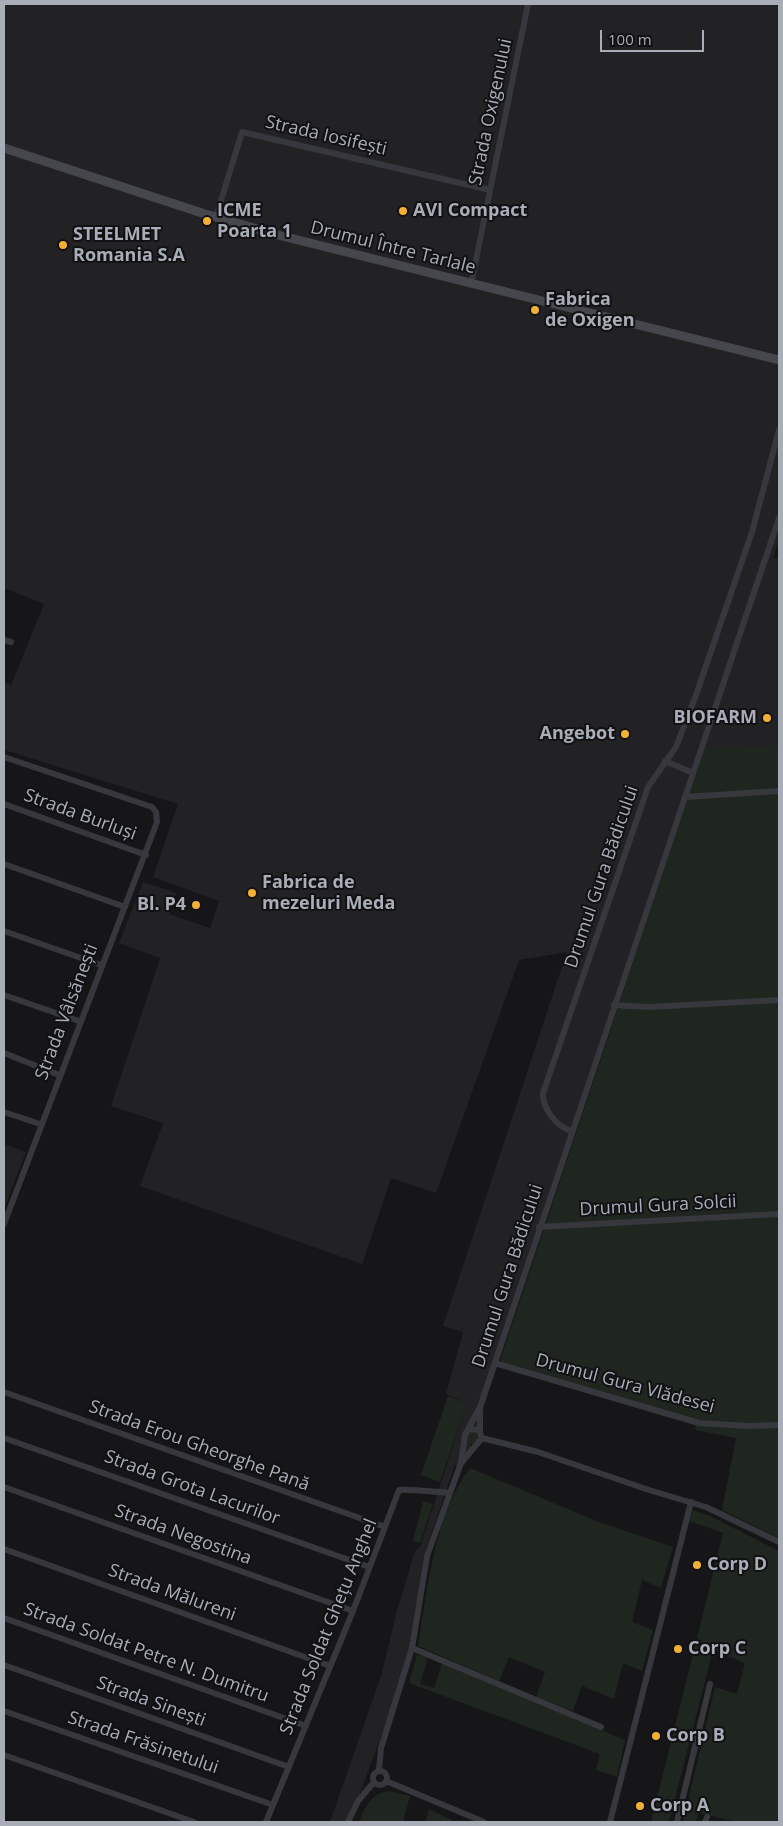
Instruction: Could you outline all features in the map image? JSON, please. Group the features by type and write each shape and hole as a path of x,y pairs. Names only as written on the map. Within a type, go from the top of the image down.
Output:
{"main road":[{"name":"Drumul Între Tarlale","path":"4,148 216,217 471,284 779,360"}],"street":[{"name":"Strada Oxigenului","path":"471,284 528,4"},
{"name":"Strada Iosifești","path":"216,217 242,132 490,190"},
{"name":"Drumul Gura Bădicului","path":"571,1131 565,1129 547,1110 543,1101 544,1092 648,787 682,735 752,532 779,430"},
{"name":"Drumul Gura Bădicului","path":"470,1429 480,1407 495,1363 571,1131 779,518"},
{"name":"Strada Vâlsănești","path":"4,757 147,806 156,812 157,822 146,855 79,1021 4,1224"},
{"path":"665,761 693,773"},
{"path":"685,797 779,791"},
{"name":"Strada Burluși","path":"4,804 146,855"},
{"path":"4,864 125,907"},
{"path":"4,931 101,965"},
{"path":"4,995 79,1021"},
{"path":"614,1005 649,1007 779,1000"},
{"path":"4,1053 59,1075"},
{"path":"4,1112 40,1124"},
{"name":"Drumul Gura Solcii","path":"539,1227 779,1214"},
{"name":"Drumul Gura Vlădesei","path":"495,1363 699,1423 740,1426 779,1425"},
{"name":"Strada Erou Gheorghe Pană","path":"4,1392 385,1527"},
{"path":"461,1463 476,1445 481,1434 480,1407"},
{"path":"374,1782 373,1776 378,1770 381,1748 412,1648 427,1556 461,1463 466,1440 465,1435 470,1429 474,1428 481,1434 649,1490 691,1502 731,1518 779,1542"},
{"name":"Strada Grota Lacurilor","path":"4,1438 369,1567"},
{"path":"466,1440 470,1445 476,1445"},
{"name":"Strada Negostina","path":"4,1487 353,1611"},
{"name":"Strada Soldat Ghețu Anghel","path":"266,1822 353,1611 401,1488 421,1492 449,1493"},
{"path":"610,1822 691,1502"},
{"name":"Strada Mălureni","path":"4,1549 330,1666"},
{"name":"Strada Soldat Petre N. Dumitru","path":"4,1618 306,1726"},
{"path":"412,1648 601,1727"},
{"name":"Strada Sinești","path":"4,1665 289,1767"},
{"path":"677,1822 710,1684"},
{"name":"Strada Frăsinetului","path":"4,1711 273,1805"},
{"path":"4,1755 194,1822"},
{"path":"378,1770 385,1772 386,1781"},
{"path":"374,1782 381,1785 386,1781"},
{"path":"386,1781 484,1822"},
{"path":"348,1822 358,1800 374,1782"}],"shaded area":[{"path":"4,4 779,4 779,539 773,558 779,559 779,746 704,748 464,1466 455,1465 423,1558 411,1645 400,1686 349,1822 330,1822 382,1673 396,1614 415,1551 420,1547 467,1403 446,1394 463,1332 443,1326 567,952 519,960 436,1193 391,1178 362,1264 140,1186 163,1123 111,1106 160,958 119,943 143,882 176,893 169,914 210,928 219,901 153,877 178,804 4,750 4,682 11,685 44,604 4,588"},
{"path":"779,746 779,1538 722,1510 736,1438 695,1430 696,1425 649,1412 651,1407 500,1361 705,747"},
{"path":"4,1144 26,1152 4,1209"},
{"path":"448,1396 467,1403 440,1482 421,1475"},
{"path":"467,1431 482,1433 474,1445 466,1440"},
{"path":"470,1468 599,1522 673,1547 661,1588 642,1580 632,1622 653,1630 642,1671 623,1663 614,1699 582,1686 573,1711 536,1697 545,1672 509,1657 499,1681 418,1646 434,1553 448,1507 458,1486"},
{"path":"423,1501 433,1504 420,1543 413,1541"},
{"path":"693,1510 710,1516 779,1551 779,1822 737,1822 699,1813 696,1822 683,1822 715,1687 737,1694 745,1663 713,1650 669,1822 651,1822 723,1533 689,1521"},
{"path":"417,1655 428,1657 420,1684 434,1688 442,1663 625,1740 617,1777 596,1770 600,1754 409,1683"},
{"path":"390,1791 410,1796 403,1822 359,1822 366,1806 373,1798 383,1792"},
{"path":"429,1809 452,1820 452,1822 425,1822"}],"place":[{"name":"AVI Compact","path":"403,211"},
{"name":"ICME Poarta 1","path":"207,221"},
{"name":"STEELMET Romania S.A","path":"63,245"},
{"name":"Fabrica de Oxigen","path":"535,310"},
{"name":"BIOFARM","path":"767,718"},
{"name":"Angebot","path":"625,734"},
{"name":"Fabrica de mezeluri Meda","path":"252,893"},
{"name":"Bl. P4","path":"196,905"},
{"name":"Corp D","path":"697,1565"},
{"name":"Corp C","path":"678,1649"},
{"name":"Corp B","path":"656,1736"},
{"name":"Corp A","path":"640,1806"}]}
